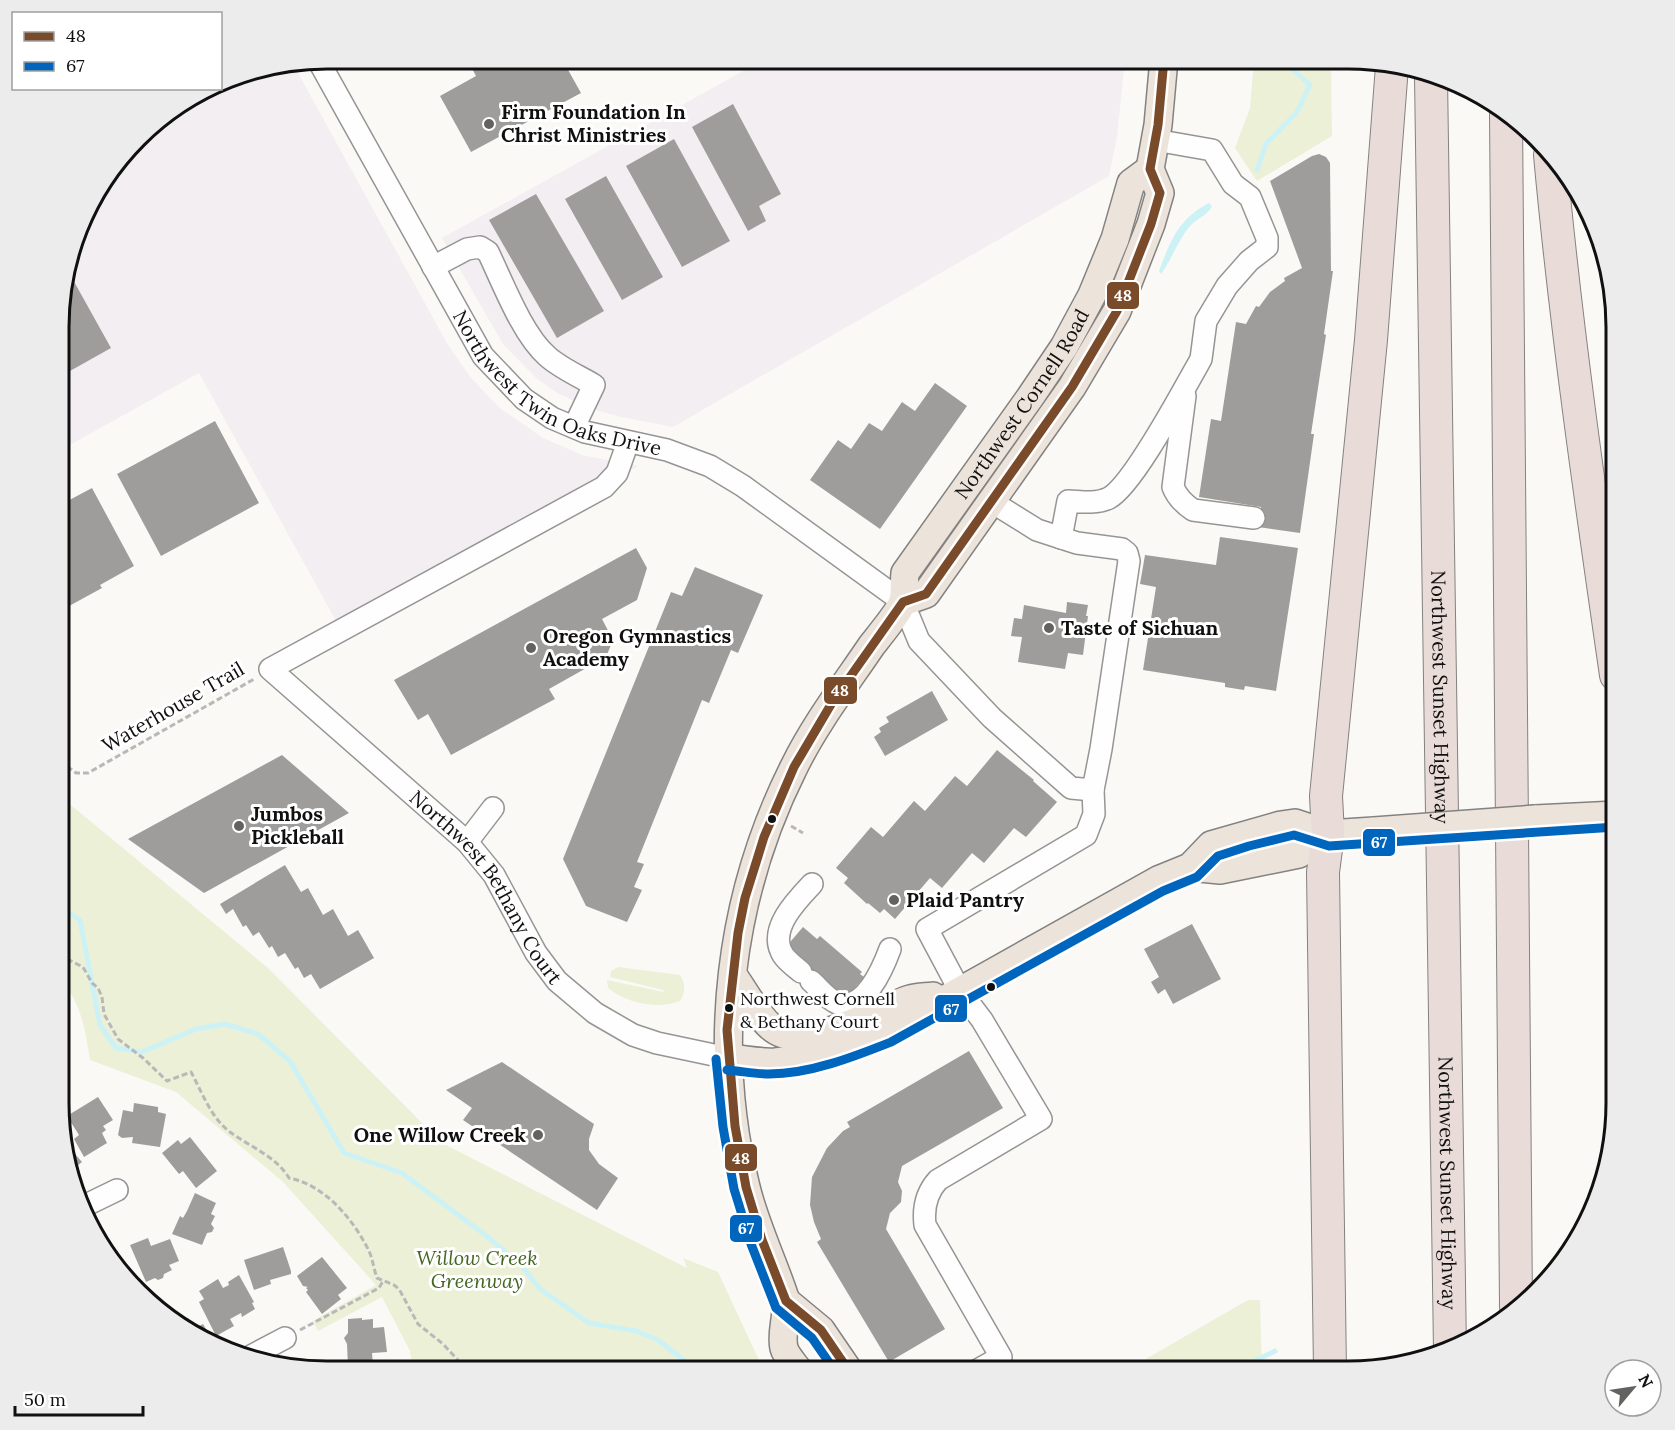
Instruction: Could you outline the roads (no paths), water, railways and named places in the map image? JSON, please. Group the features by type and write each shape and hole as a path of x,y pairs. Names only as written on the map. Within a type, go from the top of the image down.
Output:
{"highway":[{"path":"1330,1361 1323,872 1328,834 1326,796 1371,340 1391,73"},
{"name":"Northwest Sunset Highway","path":"1431,83 1450,1339"},
{"path":"1506,123 1516,1299"},
{"path":"1551,168 1561,275 1606,607"}],"main road":[{"name":"Northwest Cornell Road","path":"903,602 926,594 1072,387 1117,311 1151,224 1160,193 1150,169 1163,69"},
{"name":"Northwest Cornell Road","path":"792,1361 784,1348 786,1301 762,1240 746,1187 735,1126 728,1058 728,1030 738,933 753,871 764,837 794,767 833,701 903,602 905,573 1064,347 1092,294 1115,239 1131,183 1150,169"},
{"path":"728,1058 774,1062 812,1055 880,1034 1134,893 1190,867 1220,870 1299,854 1328,834 1606,815"},
{"path":"733,975 769,1026 787,1035 804,1036 825,1032 850,1025 912,998 958,992"},
{"name":"Northwest Cornell Road","path":"786,1301 821,1330 842,1361"}],"street":[{"name":"Northwest Twin Oaks Drive","path":"323,69 483,356 524,399 552,418 585,432 667,450 710,466 743,486 903,602"},
{"path":"1061,538 1068,501 1100,501 1119,491 1148,450 1201,359 1206,321 1227,286 1249,261 1267,247 1267,238 1250,197 1233,184 1212,150 1155,140"},
{"path":"433,267 467,249 480,247 488,252 536,345 548,357 594,386 574,427"},
{"path":"1186,386 1173,487 1176,494 1185,505 1193,510 1254,518"},
{"name":"Northwest Bethany Court","path":"628,442 617,473 604,487 270,669 467,842 494,875 536,952 557,981 587,1006 633,1035 657,1043 728,1058"},
{"path":"992,502 1037,530 1077,543 1122,549 1127,553 1129,561 1093,790 1094,814 1086,835 927,930 958,992 982,1020 1041,1119 938,1180 930,1189 923,1211 925,1225 1001,1357 994,1361"},
{"path":"903,602 919,641 992,717 1071,788 1093,790"},
{"path":"467,842 493,808"},
{"path":"812,884 794,903 778,934 781,953 838,1004 850,1004 860,998 877,980 890,949"},
{"path":"90,1203 117,1190"},
{"path":"259,1352 285,1338"}],"water":[{"path":"1209,203 1212,206 1210,209 1186,231 1161,274 1159,271 1177,231 1198,209"}],"waterway":[{"path":"1257,170 1266,144 1297,112 1310,85 1292,69"},
{"path":"69,913 80,920 100,1025 116,1048 142,1052 196,1029 225,1024 258,1034 290,1061 344,1153 402,1173 484,1234 521,1265 540,1289 589,1323 636,1331 658,1340 685,1361"},
{"path":"1254,1361 1275,1351"}],"place":[{"name":"Firm Foundation In Christ Ministries","path":"489,124"},
{"name":"Taste of Sichuan","path":"1049,628"},
{"name":"Oregon Gymnastics Academy","path":"531,648"},
{"name":"Jumbos Pickleball","path":"239,826"},
{"name":"Plaid Pantry","path":"894,900"},
{"name":"Northwest Cornell & Bethany Court","path":"729,1008"},
{"name":"One Willow Creek","path":"538,1135"}],"park label":[{"name":"Willow Creek Greenway","path":"477,1270"}]}
